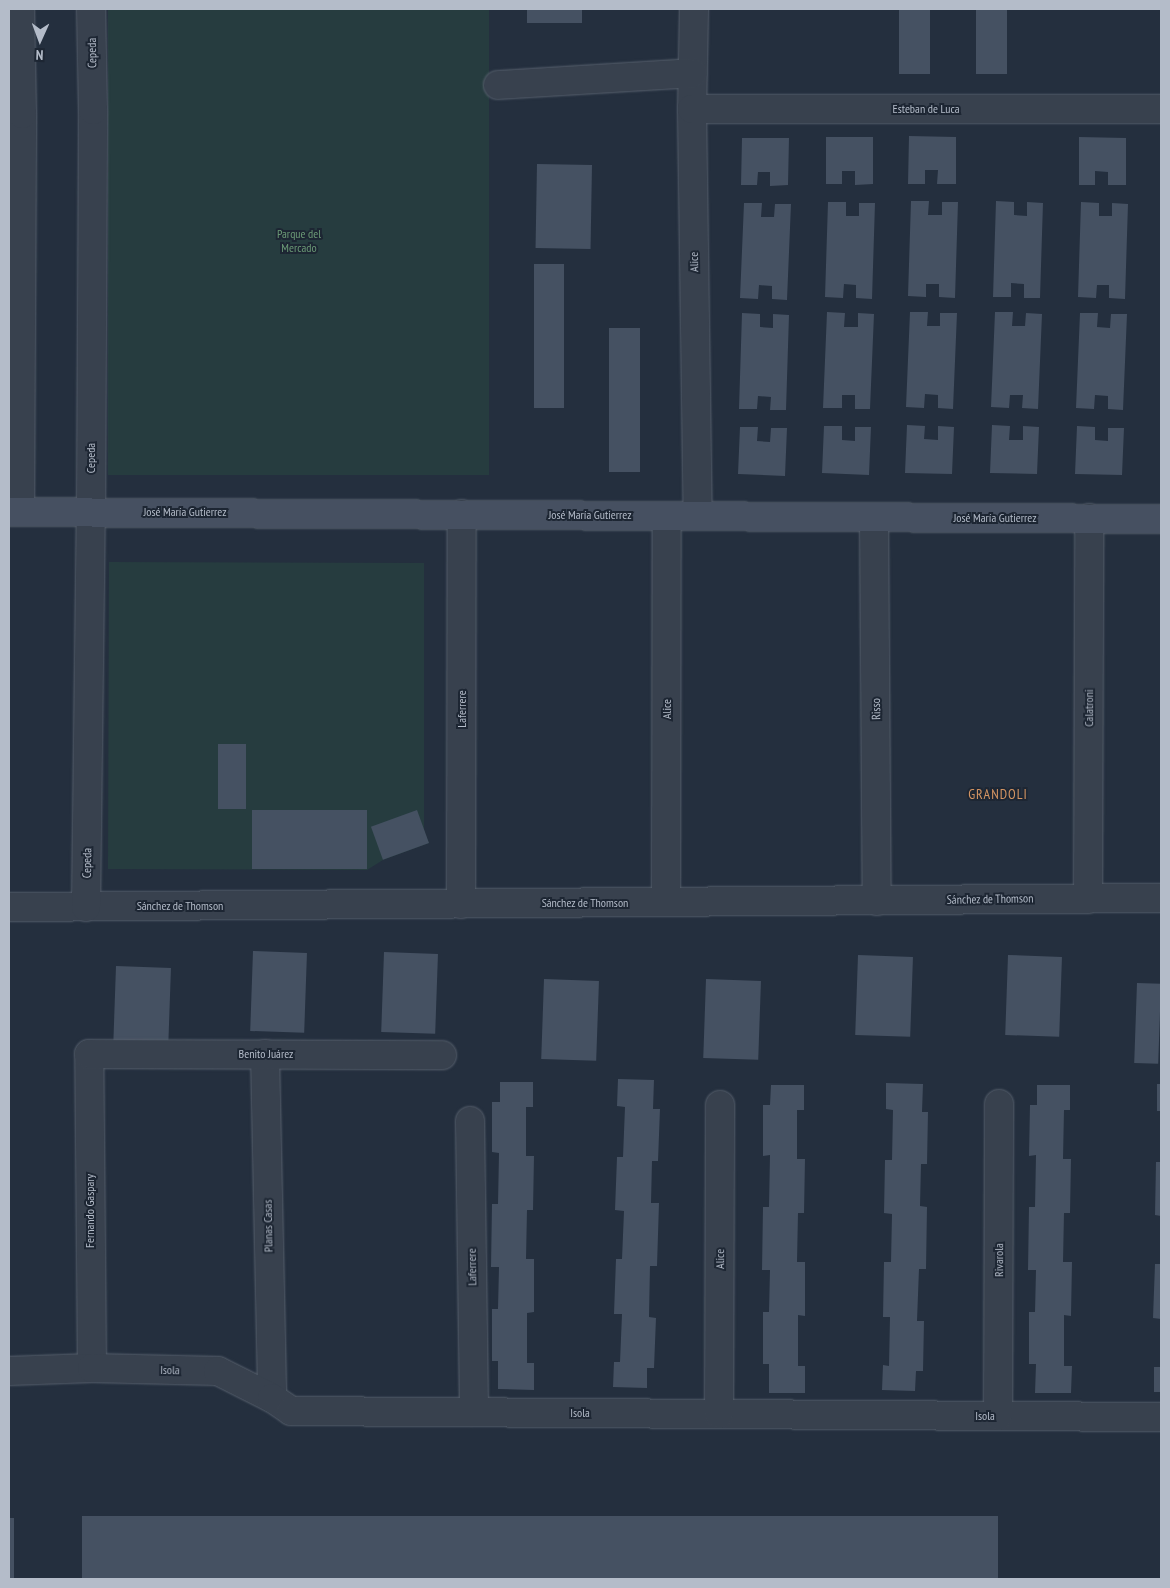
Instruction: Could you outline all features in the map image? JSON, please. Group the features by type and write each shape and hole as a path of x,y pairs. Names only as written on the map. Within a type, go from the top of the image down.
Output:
{"street":[{"path":"12,511 22,114 20,9"},
{"name":"Cepeda","path":"86,907 91,512 93,110 91,9"},
{"name":"Alice","path":"694,9 692,109 698,516"},
{"path":"498,85 693,73"},
{"name":"Esteban de Luca","path":"692,109 1161,109"},
{"name":"José María Gutierrez","path":"12,511 1161,519"},
{"name":"Laferrere","path":"461,904 462,514"},
{"name":"Alice","path":"666,902 667,516"},
{"name":"Risso","path":"874,517 877,900"},
{"name":"Calatroni","path":"1088,898 1089,518"},
{"name":"Sánchez de Thomson","path":"9,907 1161,898"},
{"name":"Benito Juárez","path":"89,1054 442,1055"},
{"name":"Fernando Gaspary","path":"89,1054 92,1368"},
{"name":"Planas Casas","path":"265,1054 272,1398"},
{"name":"Rivarola","path":"998,1416 999,1104"},
{"name":"Alice","path":"719,1414 720,1105"},
{"name":"Laferrere","path":"470,1121 474,1412"},
{"name":"Isola","path":"9,1371 92,1368 218,1371 272,1398 291,1411 1161,1417"}],"green space":[{"name":"Parque del Mercado","path":"108,9 489,9 489,475 108,475"},
{"path":"109,562 424,563 424,830 429,843 383,860 367,870 108,869"}],"building":[{"path":"527,9 582,9 582,23 527,23"},
{"path":"899,9 930,9 930,74 899,74"},
{"path":"976,9 1007,9 1007,74 976,74"},
{"path":"909,136 956,137 956,184 937,184 938,170 925,170 925,184 908,184"},
{"path":"826,137 873,137 873,184 855,185 855,171 842,171 842,184 826,184"},
{"path":"1079,137 1126,138 1126,185 1108,185 1108,172 1095,171 1095,185 1079,185"},
{"path":"742,138 789,138 788,185 770,186 770,172 758,172 757,185 741,185"},
{"path":"537,164 592,165 591,249 536,248"},
{"path":"911,201 929,201 928,215 942,215 942,202 958,202 955,298 939,297 939,284 926,284 926,297 908,296"},
{"path":"996,201 1014,202 1014,215 1027,216 1027,202 1043,203 1040,298 1024,298 1024,284 1011,283 1011,297 993,297"},
{"path":"828,202 846,202 846,216 859,216 859,203 875,203 872,299 856,298 856,285 844,284 843,298 825,297"},
{"path":"1081,202 1099,203 1099,216 1112,216 1112,203 1128,204 1125,299 1109,298 1109,285 1097,285 1096,298 1078,297"},
{"path":"744,203 762,203 761,217 774,217 775,204 791,204 787,300 772,299 772,286 759,285 758,299 740,298"},
{"path":"534,264 564,264 564,408 534,408"},
{"path":"827,312 845,313 844,327 858,327 858,313 874,314 870,409 855,409 855,395 842,395 842,408 823,408"},
{"path":"910,312 928,312 927,326 940,326 940,313 957,313 953,409 938,408 938,395 925,394 924,408 906,407"},
{"path":"995,312 1013,312 1012,326 1025,326 1026,313 1042,314 1038,409 1022,408 1023,395 1010,395 1009,408 991,407"},
{"path":"742,313 760,314 760,327 773,328 773,314 789,315 786,410 770,410 771,397 758,396 757,409 739,409"},
{"path":"1080,313 1098,313 1097,327 1110,328 1111,314 1127,314 1123,410 1108,409 1108,396 1095,395 1094,409 1076,408"},
{"path":"609,328 640,328 640,472 609,472"},
{"path":"907,425 925,426 924,439 938,440 938,426 954,427 952,474 905,473"},
{"path":"992,425 1010,426 1009,440 1023,440 1023,426 1039,427 1037,474 990,473"},
{"path":"824,426 842,426 842,440 855,441 855,427 871,427 869,475 822,473"},
{"path":"1077,426 1095,427 1095,440 1108,441 1108,428 1124,428 1122,475 1075,474"},
{"path":"740,427 758,427 757,441 770,442 771,428 787,428 785,476 738,474"},
{"path":"218,744 246,744 246,809 218,809"},
{"path":"252,810 367,810 367,869 252,869"},
{"path":"417,810 429,843 383,860 371,827"},
{"path":"253,951 307,953 304,1033 250,1031"},
{"path":"384,952 438,954 435,1034 381,1032"},
{"path":"858,955 913,957 910,1037 855,1035"},
{"path":"1008,955 1062,957 1059,1037 1005,1035"},
{"path":"116,966 171,968 168,1047 113,1045"},
{"path":"544,979 599,981 596,1061 541,1059"},
{"path":"706,979 761,981 758,1060 703,1058"},
{"path":"1137,983 1161,984 1158,1064 1134,1063"},
{"path":"618,1079 654,1080 653,1109 660,1109 658,1161 652,1161 651,1203 659,1203 657,1266 650,1266 649,1317 656,1318 654,1368 647,1368 647,1388 613,1387 614,1362 620,1362 622,1314 614,1314 616,1259 622,1259 624,1211 615,1210 617,1157 623,1157 625,1107 617,1106"},
{"path":"500,1082 533,1082 533,1107 526,1107 526,1156 534,1156 533,1210 527,1210 526,1259 534,1259 534,1312 527,1313 527,1363 534,1363 534,1390 498,1389 498,1361 492,1361 492,1309 498,1309 499,1267 491,1267 492,1204 498,1204 499,1153 492,1152 492,1102 500,1102"},
{"path":"886,1083 923,1084 922,1112 928,1112 927,1164 921,1164 920,1206 927,1207 926,1269 919,1269 917,1321 924,1321 923,1371 916,1371 915,1391 882,1390 883,1365 889,1366 890,1317 883,1317 884,1262 891,1262 892,1214 884,1213 885,1160 892,1160 893,1110 886,1109"},
{"path":"1157,1084 1161,1084 1161,1111 1157,1111"},
{"path":"771,1085 804,1085 804,1110 797,1110 797,1159 805,1159 804,1213 798,1213 797,1262 805,1262 805,1316 798,1315 798,1366 805,1366 805,1393 769,1393 769,1364 763,1364 763,1312 769,1312 770,1270 762,1270 763,1207 769,1207 770,1155 763,1156 763,1105 770,1105"},
{"path":"1037,1085 1070,1085 1070,1110 1064,1110 1063,1159 1071,1159 1070,1213 1064,1213 1063,1262 1072,1262 1071,1316 1064,1315 1064,1366 1072,1366 1071,1393 1035,1393 1036,1364 1029,1364 1029,1312 1035,1312 1036,1270 1028,1270 1029,1207 1035,1207 1036,1155 1029,1156 1030,1105 1037,1105"},
{"path":"1156,1162 1161,1162 1161,1216 1155,1215"},
{"path":"1155,1264 1161,1264 1161,1319 1153,1318"},
{"path":"1154,1367 1161,1367 1161,1392 1154,1392"},
{"path":"82,1516 998,1516 998,1579 82,1579"},
{"path":"9,1518 14,1518 14,1579 9,1579"}],"district":[{"name":"GRANDOLI","path":"998,794"}]}
